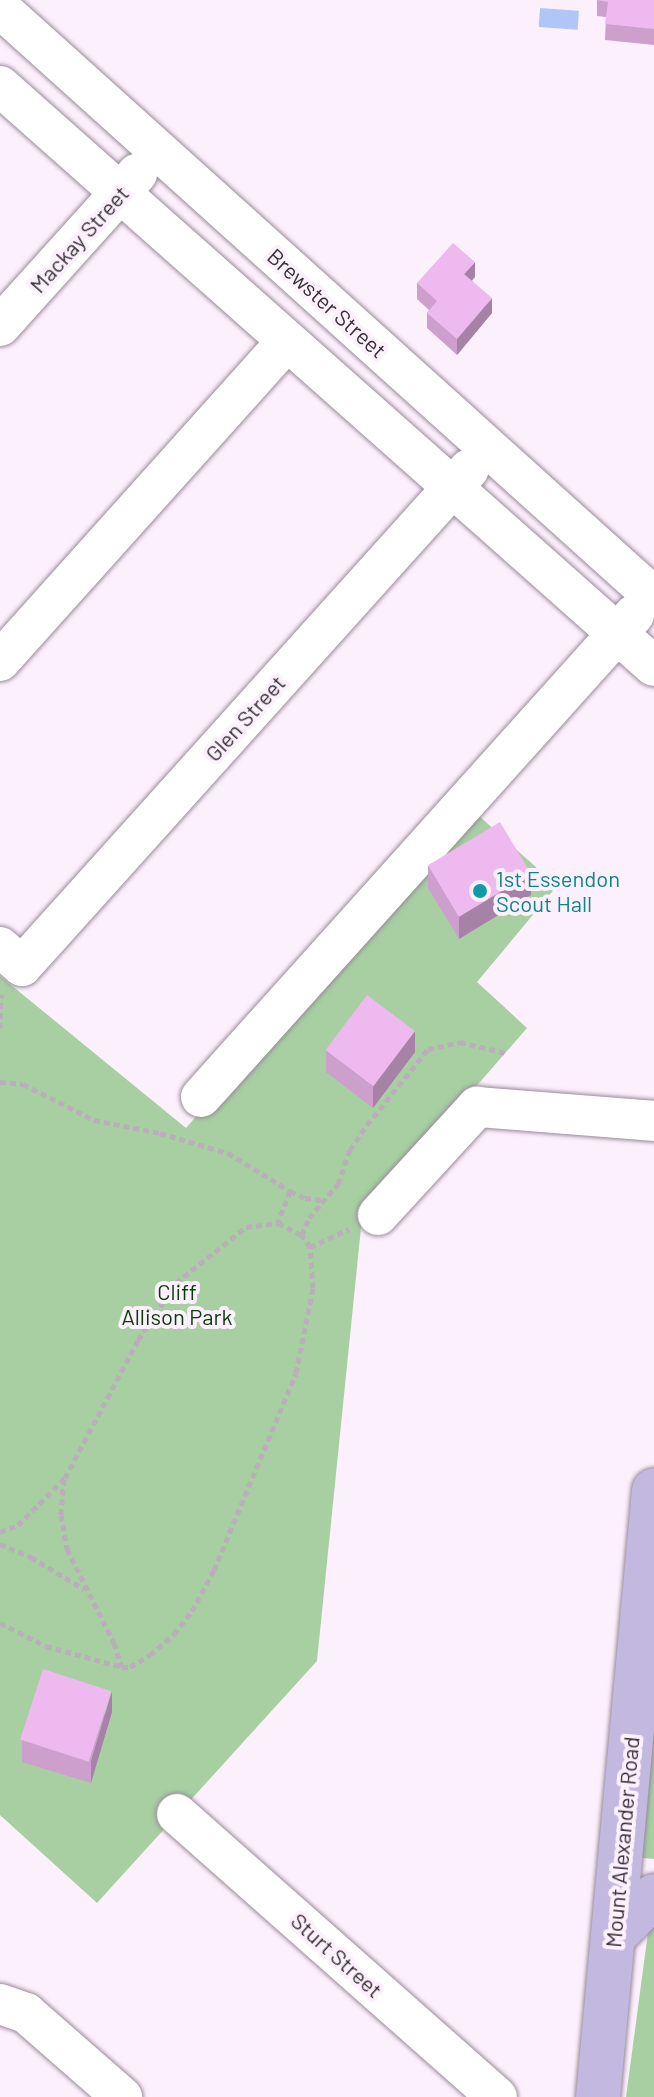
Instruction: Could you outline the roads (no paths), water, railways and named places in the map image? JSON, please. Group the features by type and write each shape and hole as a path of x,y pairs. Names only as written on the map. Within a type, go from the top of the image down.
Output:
{"main road":[{"name":"Mount Alexander Road","path":"598,2097 654,1491"},
{"path":"613,1937 654,1896"}],"street":[{"name":"Brewster Street","path":"0,8 652,596"},
{"path":"0,86 654,666"},
{"name":"Mackay Street","path":"0,326 157,152"},
{"path":"0,661 287,341"},
{"name":"Glen Street","path":"0,947 22,966 487,448"},
{"path":"201,1097 652,596"},
{"path":"378,1215 477,1107 654,1121"},
{"name":"Sturt Street","path":"177,1814 497,2097"},
{"path":"0,2004 26,2013 122,2097"}],"water":[{"path":"540,8 579,11 578,30 539,27"}],"place":[{"name":"1st Essendon Scout Hall","path":"480,891"}],"park label":[{"name":"Cliff Allison Park","path":"177,1304"}]}
